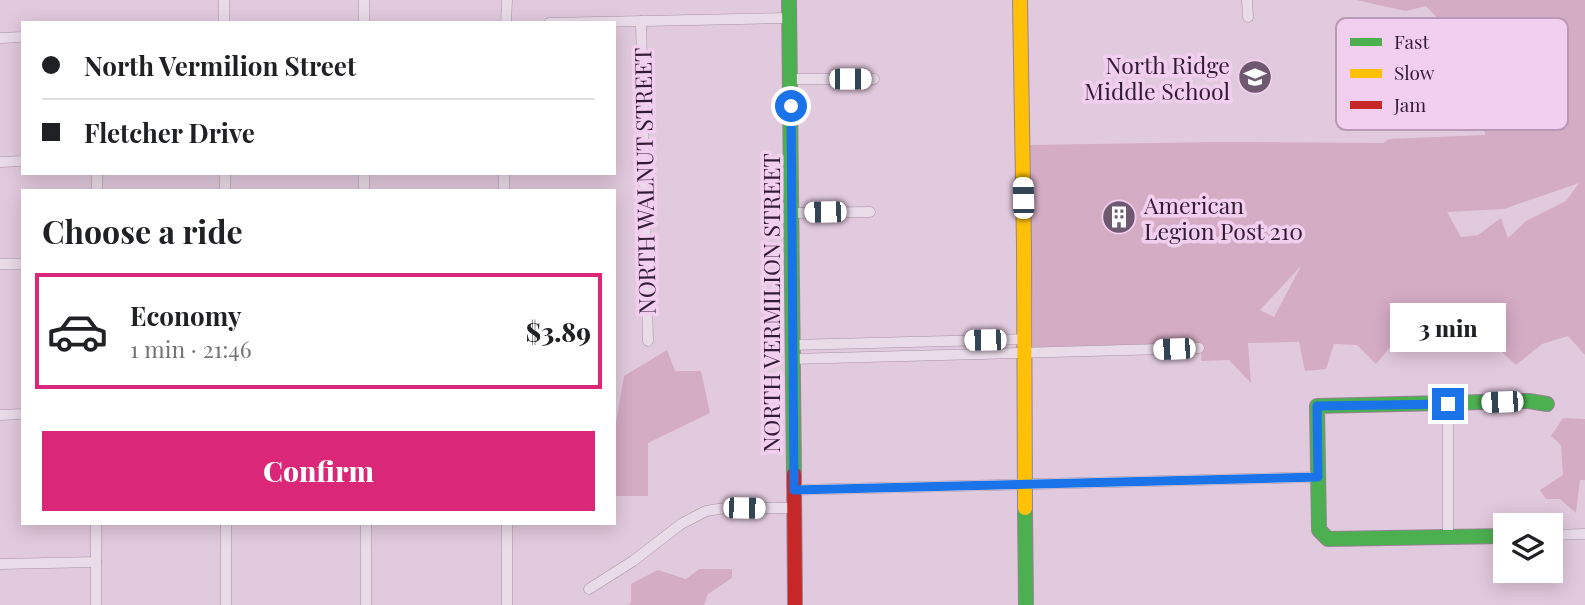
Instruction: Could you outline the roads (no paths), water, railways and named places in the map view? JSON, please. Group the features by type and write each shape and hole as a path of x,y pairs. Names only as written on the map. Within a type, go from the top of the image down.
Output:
{"street":[{"path":"224,0 224,21"},
{"path":"364,0 364,21"},
{"path":"506,21 508,0"},
{"name":"NORTH VERMILION STREET","path":"789,0 795,605"},
{"path":"1020,0 1026,605"},
{"path":"1247,0 1248,17"},
{"path":"610,21 790,18"},
{"name":"NORTH WALNUT STREET","path":"641,20 648,341"},
{"path":"0,38 21,37"},
{"path":"790,79 874,79"},
{"path":"0,162 21,162"},
{"path":"792,213 870,212"},
{"path":"0,264 21,264"},
{"path":"792,352 1024,346 1199,348"},
{"path":"1493,536 1328,539 1319,530 1317,406 1529,401 1546,404"},
{"path":"1448,404 1448,538"},
{"path":"0,415 21,414"},
{"path":"794,490 1318,477"},
{"path":"589,589 631,562 681,524 706,510 794,508"},
{"path":"96,525 96,605"},
{"path":"226,525 226,605"},
{"path":"366,525 366,605"},
{"path":"507,525 507,605"},
{"path":"1563,535 1585,534"},
{"path":"0,564 96,562"}],"place":[{"name":"North Ridge Middle School","path":"1255,77"},
{"name":"American Legion Post 210","path":"1119,217"}]}
